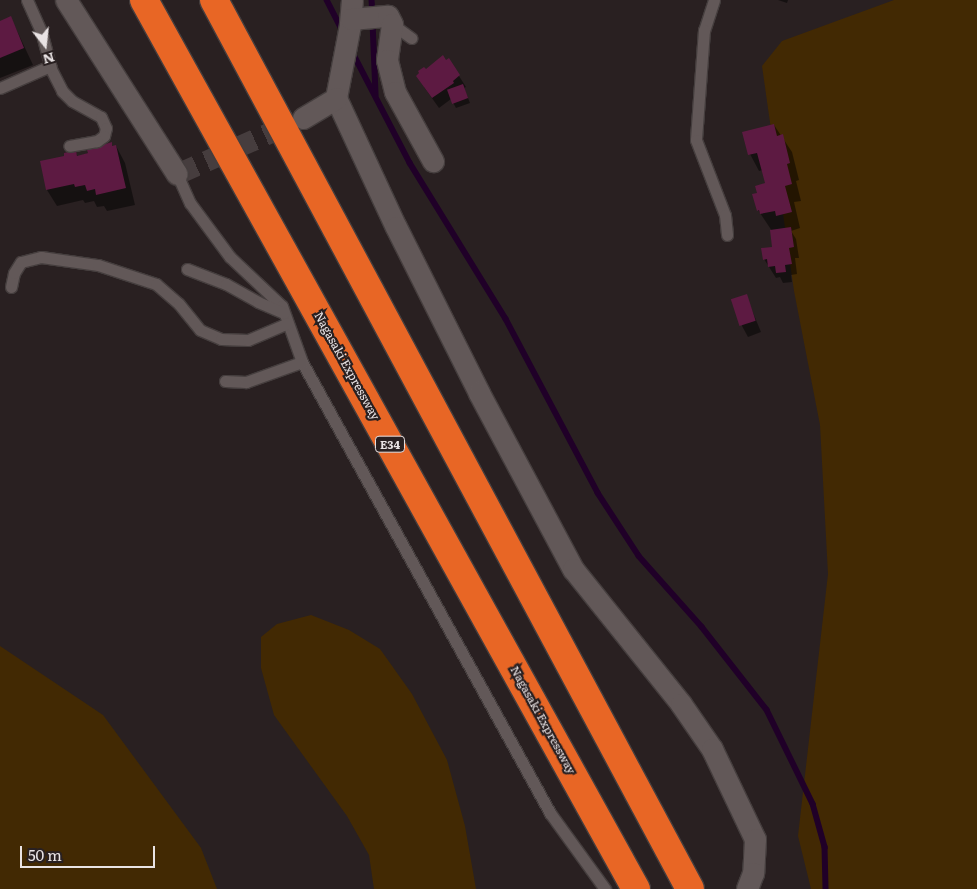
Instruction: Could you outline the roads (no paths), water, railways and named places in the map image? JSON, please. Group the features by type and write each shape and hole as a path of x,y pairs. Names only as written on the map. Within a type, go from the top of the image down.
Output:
{"highway":[{"name":"Nagasaki Expressway","path":"144,0 636,889"},
{"path":"214,0 690,889"}],"street":[{"path":"66,0 177,174"},
{"path":"433,161 395,92 387,60 388,20 353,16 336,98 396,227 479,393 573,569 681,704 712,749 755,839 753,873 747,889"},
{"path":"303,118 336,98"}],"lane":[{"path":"27,0 41,31 50,66 62,91 72,101 101,118 106,128 104,136 97,141 69,146"},
{"path":"714,0 704,30 696,140 725,215 727,235"},
{"path":"388,20 411,38"},
{"path":"0,88 50,66"},
{"path":"177,174 190,203 230,257 282,306 302,362 550,814 605,889"},
{"path":"11,287 14,273 21,262 41,257 98,265 156,284 179,304 200,330 221,339 248,340 286,318"},
{"path":"187,269 226,284 286,318"},
{"path":"225,381 246,382 302,362"}],"waterway":[{"path":"327,0 342,29"},
{"path":"372,0 373,13"},
{"path":"373,22 376,95"},
{"path":"352,51 410,163 506,319 598,493 639,556 702,627 767,710 813,804 825,847 826,889"}],"tunnel":[{"path":"177,174 296,121"}]}
